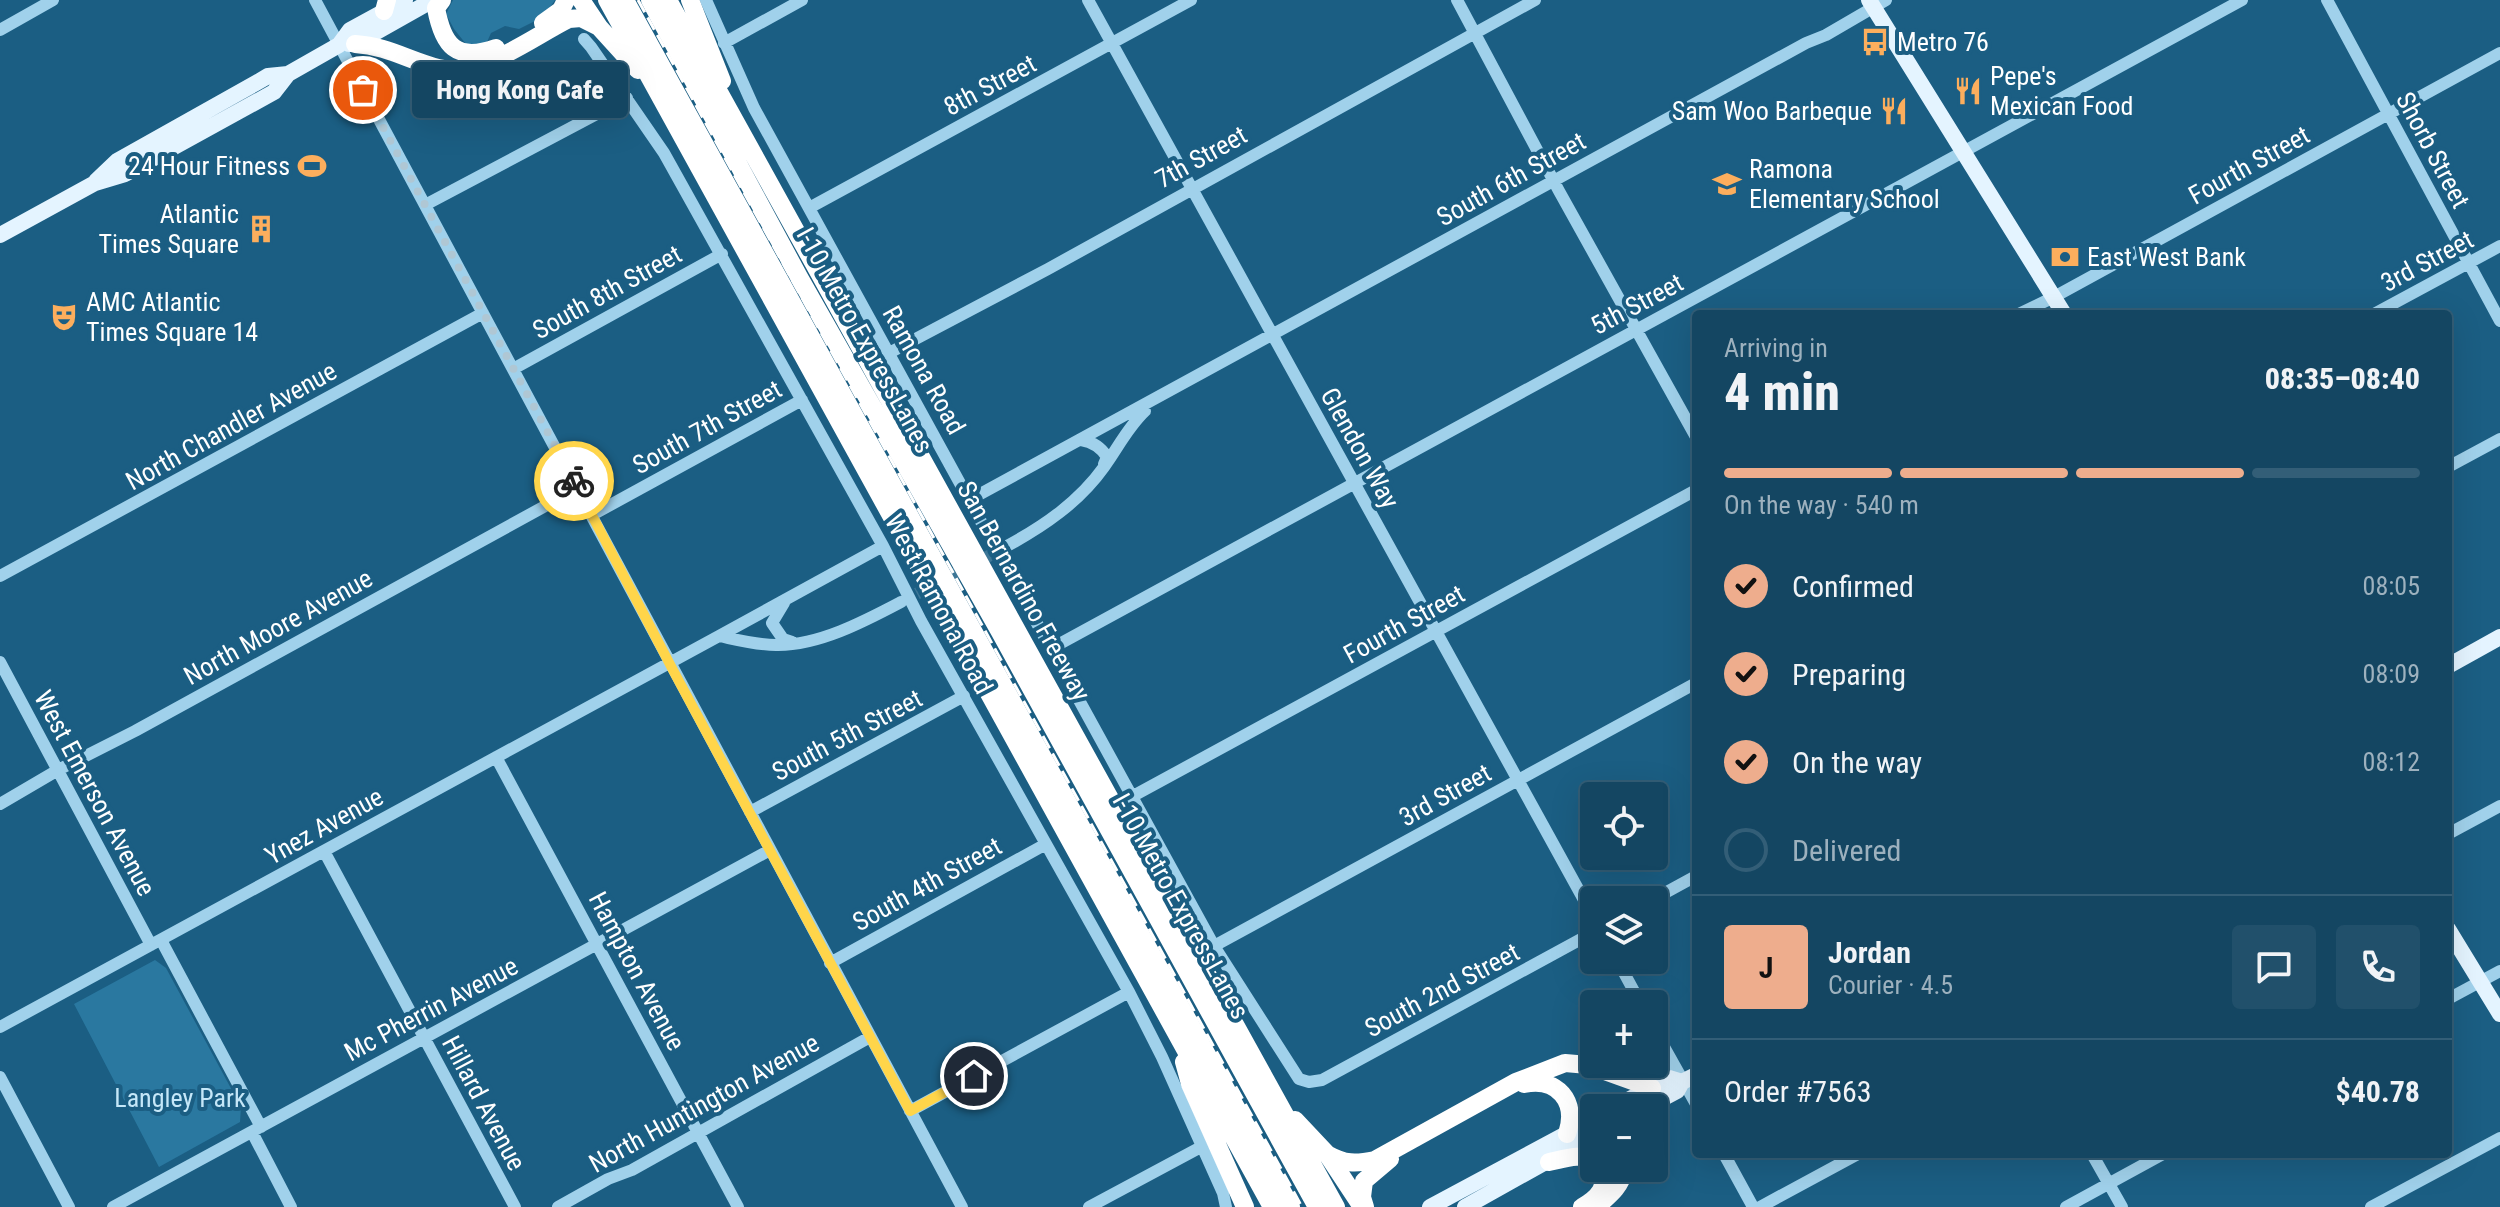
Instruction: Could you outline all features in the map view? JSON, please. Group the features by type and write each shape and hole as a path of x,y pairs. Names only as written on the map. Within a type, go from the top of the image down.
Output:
{"highway":[{"path":"442,0 436,8 442,34 465,54 478,55 550,19 561,10 566,0"},
{"path":"581,0 599,27 654,87"},
{"path":"607,0 1272,1207"},
{"name":"I-10 Metro ExpressLanes","path":"625,0 1291,1207"},
{"name":"I-10 Metro ExpressLanes","path":"650,0 799,277 993,618 1317,1207"},
{"name":"San Bernardino Freeway","path":"668,0 1336,1207"},
{"path":"690,0 741,133"},
{"path":"347,44 376,45 439,68 465,69 492,60 569,19 581,18 599,27"},
{"path":"1177,1034 1190,1084 1245,1207"},
{"path":"1327,1154 1343,1163 1375,1160 1516,1082 1565,1063 1588,1065 1652,1088"},
{"path":"1364,1207 1364,1181 1371,1172 1388,1159 1523,1084 1539,1081 1553,1085 1563,1094 1571,1118 1567,1134"},
{"path":"1275,1097 1327,1154 1364,1207"},
{"path":"1549,1162 1580,1157"},
{"path":"1232,1182 1238,1207"},
{"path":"1582,1207 1601,1192 1605,1182"},
{"path":"1596,1207 1621,1182"}],"main road":[{"path":"347,44 350,30 386,6 405,0"},
{"path":"0,235 95,183 117,161 268,76 288,74 433,0"},
{"path":"1876,2 1963,151 2062,310"},
{"path":"2452,664 2500,637"},
{"path":"2452,936 2500,1014"},
{"path":"1640,1094 1669,1078 1689,1078"},
{"path":"1668,1096 1689,1078"},
{"path":"1430,1207 1580,1127"},
{"path":"1465,1207 1580,1143"}],"street":[{"path":"0,30 53,0"},
{"path":"315,0 347,44 425,205 962,1207"},
{"name":"Ramona Road","path":"706,0 754,108 1214,946 1299,1079 1309,1082"},
{"path":"724,43 802,0"},
{"name":"Glendon Way","path":"1088,0 1580,893"},
{"name":"8th Street","path":"809,208 1191,0"},
{"path":"1457,0 1692,430"},
{"name":"7th Street","path":"889,353 1035,276 1535,0"},
{"name":"5th Street","path":"1052,648 2242,0"},
{"name":"Shorb Street","path":"2327,0 2500,321"},
{"name":"South 6th Street","path":"971,499 1833,31 1876,2"},
{"name":"West Ramona Road","path":"584,39 664,153 722,254 921,621 1129,992 1162,1057 1226,1200 1226,1207"},
{"name":"Fourth Street","path":"2027,310 2500,53"},
{"path":"425,205 627,98"},
{"name":"3rd Street","path":"2381,310 2500,246"},
{"name":"South 8th Street","path":"513,369 722,254"},
{"name":"North Chandler Avenue","path":"0,576 483,313"},
{"name":"South 6th Street","path":"1007,546 1054,518 1102,471 1129,426 1158,397"},
{"name":"South 7th Street","path":"592,515 802,400"},
{"path":"2452,465 2500,439"},
{"path":"1081,440 1103,450 1107,457 1102,471"},
{"name":"North Moore Avenue","path":"0,804 578,488"},
{"name":"Fourth Street","path":"1133,796 1692,492"},
{"path":"669,663 883,546"},
{"path":"786,599 772,623 783,639 795,643"},
{"path":"719,636 763,644 795,643 856,625 901,602"},
{"name":"West Emerson Avenue","path":"0,662 156,942 256,1130 291,1207"},
{"name":"Ynez Avenue","path":"0,1027 669,663"},
{"name":"3rd Street","path":"1214,946 1692,685"},
{"name":"South 5th Street","path":"750,812 964,696"},
{"name":"Hampton Avenue","path":"496,757 738,1207"},
{"path":"2452,832 2500,806"},
{"name":"South 4th Street","path":"830,963 1046,844"},
{"name":"Mc Pherrin Avenue","path":"113,1207 770,850"},
{"name":"Hillard Avenue","path":"324,851 515,1207"},
{"path":"1668,891 1692,878"},
{"name":"South 2nd Street","path":"1309,1082 1322,1080 1580,940"},
{"path":"2452,997 2500,971"},
{"path":"910,1111 1129,992"},
{"name":"North Huntington Avenue","path":"558,1207 699,1133 870,1037"},
{"path":"1668,1049 1689,1078"},
{"path":"0,1077 69,1207"},
{"path":"2371,1207 2500,1138"},
{"path":"1089,1207 1201,1147"},
{"path":"1726,1158 1753,1207"},
{"path":"1760,1207 1851,1158"},
{"path":"2094,1158 2122,1207"},
{"path":"2066,1207 2155,1158"}],"green space":[{"path":"453,0 555,0 543,17 519,29 505,26 491,33 487,42 478,45 466,44 454,29 446,14"},
{"name":"Langley Park","path":"155,960 166,968 241,1107 240,1122 159,1167 74,1004"}],"tunnel":[{"path":"901,602 1004,548"}],"railway":[{"path":"638,0 1302,1207"}],"way so far":[{"path":"363,90 574,481"}],"place":[{"name":"Metro 76","path":"1875,42"},
{"name":"Hong Kong Cafe","path":"363,90"},
{"name":"Pepe's Mexican Food","path":"1968,91"},
{"name":"Sam Woo Barbeque","path":"1894,111"},
{"name":"24 Hour Fitness","path":"312,166"},
{"name":"Ramona Elementary School","path":"1727,184"},
{"name":"Atlantic Times Square","path":"261,229"},
{"name":"East West Bank","path":"2065,257"},
{"name":"AMC Atlantic Times Square 14","path":"64,317"}],"route":[{"path":"574,481 910,1111 974,1076"}]}
